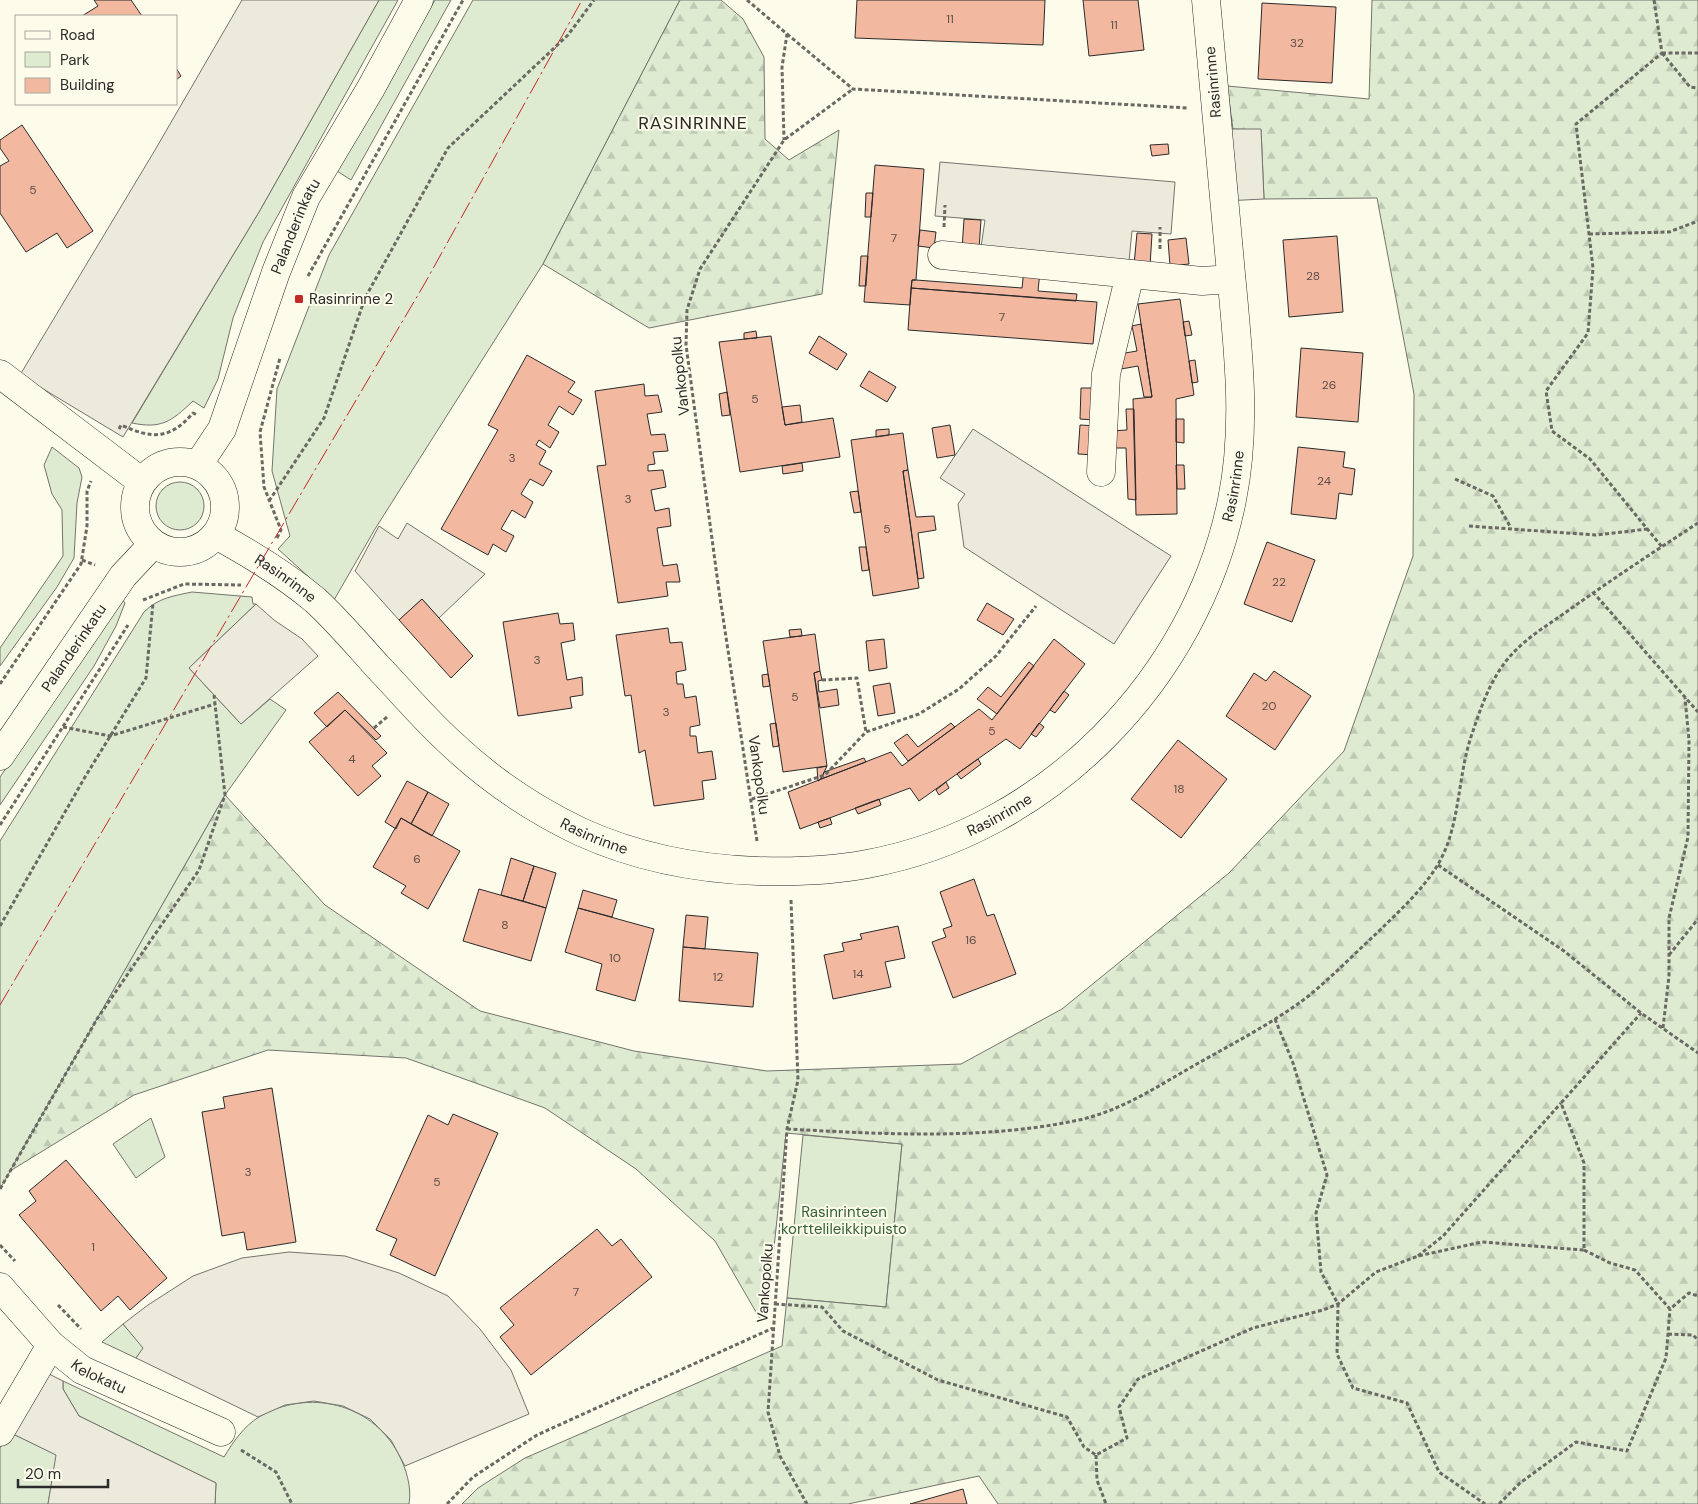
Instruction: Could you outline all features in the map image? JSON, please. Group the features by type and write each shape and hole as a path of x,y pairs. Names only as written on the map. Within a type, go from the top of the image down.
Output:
{"street":[{"name":"Palanderinkatu","path":"198,465 222,429 276,272 306,197 371,88 419,0"},
{"name":"Rasinrinne","path":"216,535 265,561 317,602 454,746 501,784 552,817 584,833 654,857 704,867 789,872 833,870 872,864 922,850 964,834 1006,813 1041,790 1079,761 1116,726 1153,680 1175,647 1200,598 1223,540 1233,497 1238,457 1240,406 1231,279 1206,0"},
{"path":"942,255 1202,281 1231,279"},
{"path":"1101,472 1106,374 1130,274"},
{"path":"0,374 104,455 142,482"},
{"path":"182,461 198,465 210,472 219,483 224,495 226,509 223,523 216,535 206,544 186,551 166,550 153,544 137,522 134,508 136,495 142,482 152,470 166,463 182,461"},
{"name":"Palanderinkatu","path":"0,756 118,582 153,544"},
{"name":"Kelokatu","path":"0,1288 51,1345 82,1370 228,1439"},
{"path":"0,1432 51,1345"}],"path":[{"path":"270,501 324,418 365,298 448,148 568,34 594,0"},
{"path":"747,0 853,89 1216,109"},
{"path":"1654,0 1662,53 1690,87 1698,88"},
{"path":"784,140 782,67 787,34"},
{"path":"1662,547 1590,459 1552,431 1546,392 1588,333 1592,268 1576,124 1662,53 1698,53"},
{"name":"Vankopolku","path":"807,1504 780,1456 768,1412 787,1129 798,1080 794,943 789,872 757,844 752,799 719,591 686,345 687,310 700,268 784,140 853,89"},
{"path":"1589,234 1669,232 1698,221"},
{"path":"0,684 81,564 87,526 87,491 121,425 141,434 154,436 182,426 193,413 222,429 243,435 260,432"},
{"path":"1455,479 1493,496 1512,528"},
{"path":"787,1129 888,1134 932,1133 996,1130 1075,1121 1122,1106 1275,1019 1308,996 1399,911 1420,890 1438,865 1451,830 1466,750 1485,698 1498,672 1516,650 1594,592 1698,523"},
{"path":"1469,526 1596,535 1647,529"},
{"path":"1594,592 1698,712"},
{"path":"0,926 110,736 146,678 154,603"},
{"path":"752,799 825,775 866,732 919,714 959,689 996,656 1036,606"},
{"path":"822,680 857,678 866,732"},
{"path":"0,1189 97,1019 199,870 225,795 214,695"},
{"path":"1663,1028 1669,956 1669,918 1688,837 1689,740 1685,698"},
{"path":"63,727 110,736 215,704"},
{"path":"1438,865 1564,951 1641,1013 1698,1053"},
{"path":"1669,956 1698,918"},
{"path":"1418,1256 1442,1236 1641,1013"},
{"path":"1275,1019 1293,1063 1327,1175 1316,1213 1321,1272 1338,1304 1338,1354 1353,1388 1407,1403 1439,1472 1485,1504"},
{"path":"1561,1104 1584,1163 1584,1250"},
{"path":"1096,1454 1127,1438 1119,1407 1138,1379 1253,1328 1323,1310 1338,1304 1376,1272 1418,1256 1482,1242 1584,1250 1610,1263 1635,1270 1670,1309 1666,1358 1627,1450 1576,1442 1520,1483 1499,1504"},
{"path":"0,1245 20,1266"},
{"path":"1670,1309 1690,1293 1698,1296"},
{"path":"54,1301 87,1335"},
{"path":"775,1304 822,1307 842,1331 938,1380 1067,1417 1084,1447 1096,1454"},
{"path":"447,1504 473,1477 537,1435 773,1328"},
{"path":"1668,1334 1693,1335 1698,1340"},
{"path":"228,1439 276,1472 292,1504"},
{"path":"1096,1454 1097,1480 1106,1504"}],"green space":[{"path":"379,0 398,0 263,242 233,318 218,379 204,408 193,401 172,419 165,422 151,425 132,423 259,212"},
{"path":"435,0 451,0 351,180 337,171"},
{"path":"473,0 680,0 543,264 375,529 334,600 278,549 290,536 272,471 277,389 329,255"},
{"path":"680,0 721,0 743,19 764,57 765,139 789,160 839,130 822,294 649,328 543,264"},
{"path":"1372,0 1698,0 1698,1504 998,1504 979,1476 848,1504 462,1504 478,1488 525,1458 782,1346 787,1298 886,1307 902,1144 786,1133 767,1315 760,1319 715,1241 636,1169 545,1108 406,1058 268,1050 134,1095 10,1171 225,795 325,905 480,1011 634,1051 767,1071 961,1064 1062,1009 1229,873 1344,751 1413,556 1414,394 1377,198 1264,199 1261,130 1233,129 1227,86 1369,99"},
{"path":"52,447 79,468 82,477 77,503 74,558 57,587 0,666 0,648 63,556 62,510 52,494 44,465"},
{"path":"175,482 185,482 194,486 200,492 204,506 200,520 194,526 185,530 175,530 166,526 160,520 156,511 156,501 160,492 166,486"},
{"path":"192,592 252,597 253,604 256,604 189,668 241,724 270,699 286,710 225,795 0,1189 0,841 144,612 149,607 172,596"},
{"path":"122,599 125,603 116,626 94,666 0,805 0,777"},
{"path":"151,1118 165,1157 136,1178 113,1144"},
{"name":"Rasinrinteen korttelileikkipuisto","path":"803,1135 902,1144 886,1307 787,1298"},
{"path":"123,1324 144,1348 136,1358 102,1342"},
{"path":"63,1381 224,1457 248,1425 259,1417 278,1408 298,1403 317,1402 337,1405 355,1412 372,1422 386,1436 404,1465 410,1491 409,1504 215,1504 216,1483 79,1416 63,1389"},
{"path":"9,1432 57,1455 48,1504 0,1504 0,1448"}],"shaded area":[{"path":"242,0 379,0 259,212 123,437 20,375 155,150"},
{"path":"1217,129 1261,129 1264,199 1224,201"},
{"path":"940,162 1175,182 1171,234 1132,231 1129,261 981,247 985,220 935,216"},
{"path":"973,429 1171,556 1114,644 964,547 958,504 965,494 940,478"},
{"path":"407,523 485,574 439,618 422,599 399,620 355,571 379,526 398,539"},
{"path":"256,604 274,620 302,639 318,656 241,724 189,668"},
{"path":"289,1252 345,1256 399,1273 448,1296 480,1329 511,1370 529,1414 405,1466 391,1440 370,1419 343,1406 314,1401 285,1405 258,1417 136,1358 143,1348 123,1324 148,1305 193,1276 242,1258"},
{"path":"45,1372 63,1381 63,1389 79,1416 216,1483 215,1504 48,1504 56,1455 9,1432"}],"building":[{"path":"94,0 131,0 141,15 84,15 98,6"},
{"path":"857,0 1045,0 1043,45 855,38"},
{"path":"1083,0 1138,0 1144,50 1089,56"},
{"path":"1262,3 1336,7 1332,83 1258,79"},
{"path":"22,125 93,231 67,248 57,233 26,252 0,213 0,166 9,161 0,148 0,140"},
{"path":"1168,144 1169,154 1152,156 1150,145"},
{"path":"875,165 924,169 916,280 912,280 910,305 864,302"},
{"path":"866,193 873,193 871,217 865,217"},
{"path":"964,219 981,220 979,249 962,249"},
{"path":"920,230 936,232 934,248 918,246"},
{"path":"1137,233 1152,234 1150,266 1134,265"},
{"path":"1337,236 1343,312 1289,317 1283,240"},
{"path":"1186,238 1189,264 1170,266 1168,240"},
{"path":"861,256 868,256 866,286 859,286"},
{"path":"1024,270 1040,271 1038,291 1077,294 1076,301 911,288 912,280 916,280 1022,288"},
{"path":"911,288 1097,302 1093,344 908,330"},
{"path":"1180,299 1194,395 1176,399 1177,514 1136,515 1133,399 1152,397 1138,304"},
{"path":"1189,321 1192,335 1185,336 1183,322"},
{"path":"1141,324 1152,397 1144,397 1138,366 1121,369 1119,354 1137,351 1132,326"},
{"path":"756,331 757,338 744,339 744,333"},
{"path":"771,336 785,425 833,418 840,457 740,472 719,342"},
{"path":"819,336 847,354 837,370 809,353"},
{"path":"1301,348 1363,353 1358,422 1296,417"},
{"path":"527,355 575,382 568,392 582,400 573,415 559,406 548,425 559,432 550,448 539,440 536,445 546,451 539,464 552,471 543,486 530,479 521,494 533,502 525,518 512,510 501,529 514,536 506,552 493,544 488,555 441,529 498,430 488,425"},
{"path":"1195,360 1198,382 1192,383 1189,361"},
{"path":"869,371 896,387 887,402 860,386"},
{"path":"644,384 645,396 658,395 662,412 647,414 651,435 665,434 668,451 653,452 655,464 648,465 648,471 663,470 666,487 651,490 655,511 669,508 671,526 657,528 663,566 677,564 680,582 666,582 668,596 618,603 597,466 606,465 595,391"},
{"path":"1081,388 1096,388 1094,420 1080,419"},
{"path":"727,392 730,415 722,416 719,394"},
{"path":"800,405 802,422 785,425 782,407"},
{"path":"1126,409 1134,409 1136,500 1128,499 1126,448 1110,448 1110,431 1127,430"},
{"path":"1176,419 1184,419 1184,443 1176,442"},
{"path":"950,425 955,455 937,458 932,428"},
{"path":"1080,425 1097,426 1095,455 1078,454"},
{"path":"889,429 889,435 876,437 876,430"},
{"path":"903,433 908,470 903,471 919,588 873,596 851,440"},
{"path":"1298,447 1345,452 1343,467 1355,469 1352,495 1339,493 1336,519 1291,514"},
{"path":"802,463 803,471 783,474 782,466"},
{"path":"1176,465 1184,465 1185,489 1177,489"},
{"path":"908,470 916,517 934,516 936,530 918,533 924,578 918,579 903,471"},
{"path":"858,491 861,512 854,513 850,492"},
{"path":"1267,542 1315,560 1292,622 1244,604"},
{"path":"859,547 866,547 869,570 862,571"},
{"path":"422,599 473,656 451,678 399,620"},
{"path":"987,603 1014,619 1003,635 977,620"},
{"path":"558,613 560,624 573,623 575,640 561,643 567,680 582,677 583,695 570,697 572,708 518,716 503,622"},
{"path":"668,628 670,643 682,642 686,670 676,672 677,684 683,684 685,698 696,696 700,725 690,727 690,736 696,736 698,753 712,751 716,779 702,781 704,799 654,806 645,750 639,753 631,695 625,696 616,635"},
{"path":"801,629 802,636 790,637 789,630"},
{"path":"815,634 820,671 814,673 827,766 783,772 763,641"},
{"path":"884,639 887,668 869,671 866,641"},
{"path":"1054,639 1085,664 1020,749 1006,739 919,801 910,788 800,829 788,792 891,752 902,766 979,709 992,720"},
{"path":"1029,662 1034,666 997,714 977,699 988,687 1001,697"},
{"path":"820,671 822,680 818,681 819,692 837,689 839,705 820,708 814,673"},
{"path":"1274,671 1311,696 1275,750 1226,716 1254,673 1266,681"},
{"path":"768,674 770,686 763,687 762,675"},
{"path":"890,683 895,713 878,716 873,686"},
{"path":"1064,691 1069,695 1055,713 1050,710"},
{"path":"338,692 381,736 376,740 345,710 327,727 314,713"},
{"path":"345,710 387,753 372,766 381,776 358,796 309,742"},
{"path":"776,723 779,746 773,747 770,724"},
{"path":"951,723 955,727 908,761 894,743 907,734 918,747"},
{"path":"1039,723 1044,727 1036,737 1031,734"},
{"path":"1178,740 1227,779 1181,838 1131,799"},
{"path":"864,758 866,762 821,779 824,772"},
{"path":"978,759 981,764 961,779 957,774"},
{"path":"827,766 821,779 818,781 817,768"},
{"path":"407,781 428,792 411,824 401,818 396,829 385,822"},
{"path":"946,782 949,788 939,795 936,790"},
{"path":"428,792 449,804 432,836 411,824"},
{"path":"879,799 881,805 858,814 855,808"},
{"path":"401,818 460,851 428,909 401,893 406,886 373,867"},
{"path":"830,818 832,824 820,828 818,822"},
{"path":"511,858 534,866 523,901 501,895"},
{"path":"534,866 556,873 546,908 523,901"},
{"path":"974,879 987,916 994,914 1016,974 953,998 932,942 946,937 943,929 952,926 940,892"},
{"path":"479,889 546,908 531,961 463,941"},
{"path":"583,890 617,900 612,917 578,908"},
{"path":"578,908 654,929 635,1001 596,990 602,964 565,952"},
{"path":"686,915 708,917 705,949 683,947"},
{"path":"898,926 905,958 885,962 891,987 833,999 824,955 844,951 842,943 862,939 860,934"},
{"path":"683,947 758,953 753,1007 679,1001"},
{"path":"272,1088 296,1242 247,1250 244,1232 222,1236 202,1112 225,1108 223,1097"},
{"path":"453,1114 498,1133 435,1276 390,1255 397,1239 376,1230 428,1115 448,1125"},
{"path":"66,1160 167,1278 130,1310 118,1296 101,1311 19,1215 36,1201 29,1191"},
{"path":"597,1229 612,1246 621,1239 652,1277 531,1375 500,1337 514,1325 500,1308"},
{"path":"963,1489 967,1504 910,1504"}],"power":[{"path":"0,1005 425,283 582,0"}],"place":[{"name":"Rasinrinne 2","path":"299,299"}],"district":[{"name":"RASINRINNE","path":"693,123"}]}
